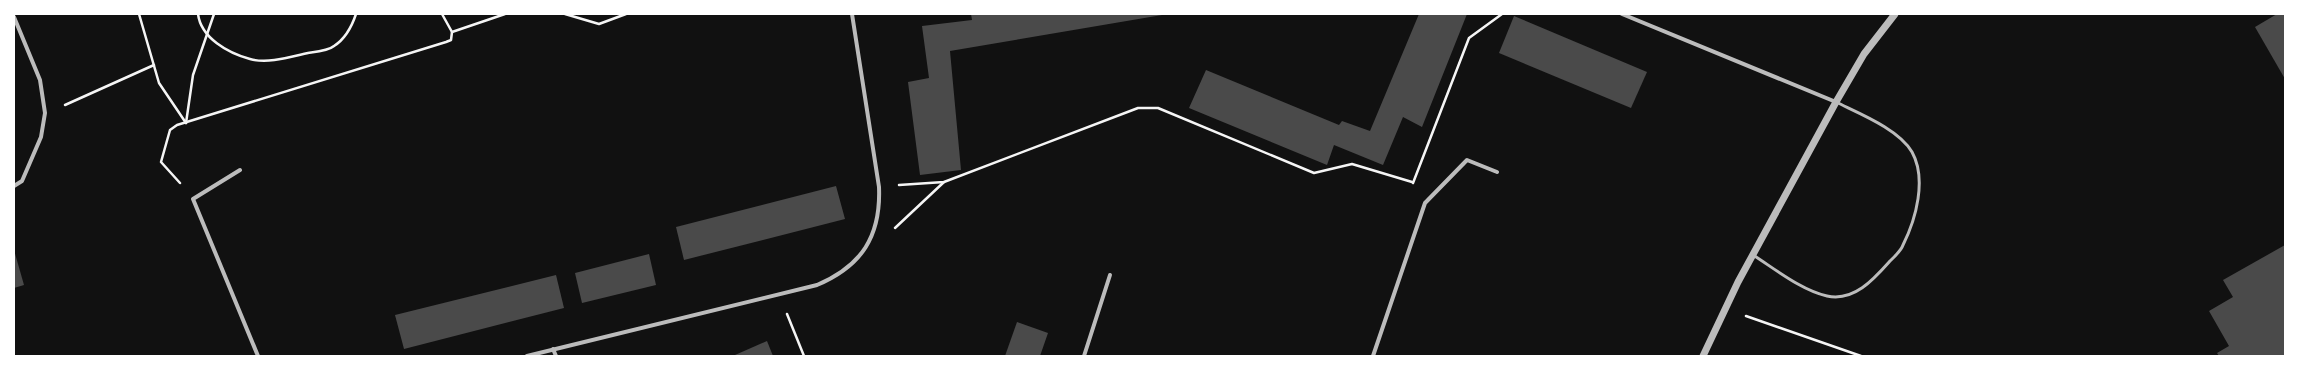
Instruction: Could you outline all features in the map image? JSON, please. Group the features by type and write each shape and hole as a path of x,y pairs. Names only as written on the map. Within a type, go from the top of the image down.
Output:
{"street":[{"path":"527,356 817,285 833,278 849,268 870,241 877,222 879,187 852,14"},
{"path":"1622,14 1836,102"},
{"path":"1703,356 1752,255 1836,102 1864,54 1895,14"},
{"path":"14,17 40,80 45,113 41,137 22,181 14,186"},
{"path":"1373,356 1425,203 1467,160 1497,172"},
{"path":"240,170 193,199 258,356"},
{"path":"1084,356 1110,275"},
{"path":"553,349 556,356"}],"lane":[{"path":"1752,255 1805,287 1828,296 1850,295 1872,281 1903,247 1917,204 1919,175 1912,151 1896,136 1881,125 1836,102"}],"path":[{"path":"139,14 159,83 186,123"},
{"path":"198,14 199,22 206,34 218,44 250,59 278,60 334,47 352,26 356,14"},
{"path":"186,123 193,75 214,14"},
{"path":"193,199 161,162 170,130 186,123 451,40 452,32 442,14"},
{"path":"452,32 505,14"},
{"path":"565,14 599,24 626,14"},
{"path":"1412,182 1469,38 1502,14"},
{"path":"45,113 154,65"},
{"path":"879,187 944,182 1138,108 1158,108 1314,173 1352,164 1412,182 1425,203"},
{"path":"870,241 898,226 944,182"},
{"path":"779,294 804,356"},
{"path":"1725,308 1862,356"}],"building":[{"path":"971,14 1162,15 950,51 961,170 920,175 908,82 929,78 922,26 972,20"},
{"path":"1419,14 1467,14 1422,127 1403,117 1383,165 1334,145 1327,165 1189,108 1206,70 1339,125 1342,121 1370,131"},
{"path":"2277,14 2285,14 2285,79 2255,27"},
{"path":"1514,16 1647,72 1631,108 1499,53"},
{"path":"836,186 845,219 684,260 676,227"},
{"path":"2285,245 2285,356 2219,356 2217,353 2229,346 2209,311 2233,297 2223,280"},
{"path":"14,250 24,285 14,288"},
{"path":"649,254 656,285 582,303 575,273"},
{"path":"556,275 564,308 404,349 395,315"},
{"path":"1017,322 1048,333 1040,356 1005,356"},
{"path":"767,341 773,356 735,355"}]}
